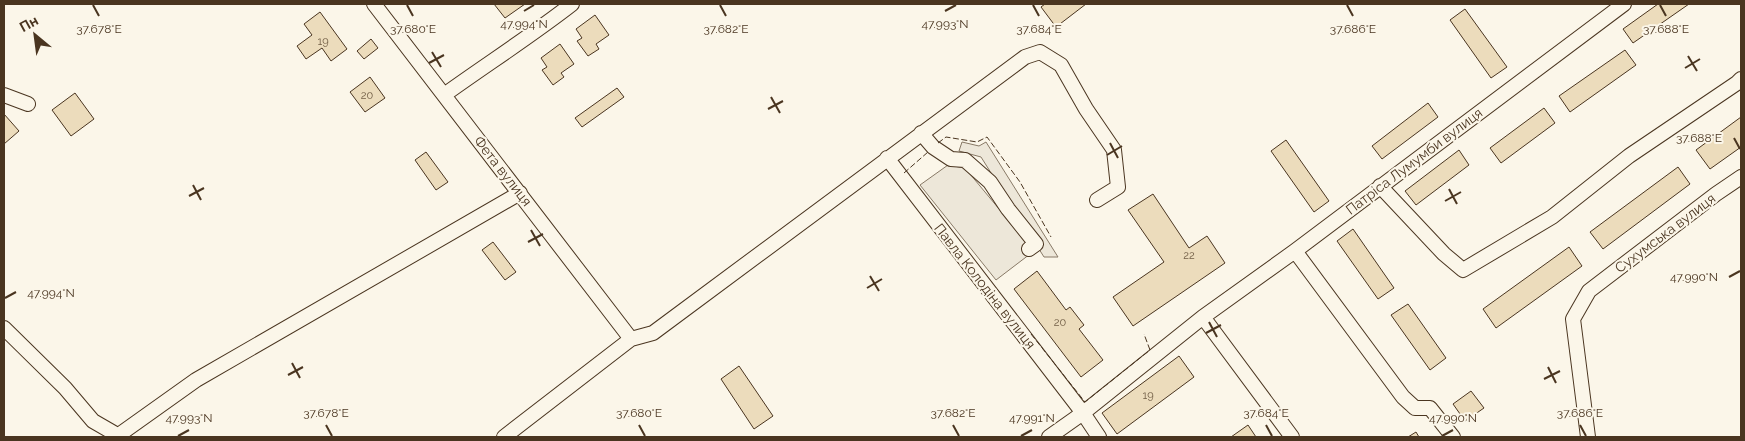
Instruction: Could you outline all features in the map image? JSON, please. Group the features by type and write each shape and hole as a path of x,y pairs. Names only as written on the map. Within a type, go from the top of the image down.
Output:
{"street":[{"name":"Фета вулиця","path":"374,4 631,339"},
{"path":"444,95 502,56 572,4"},
{"name":"Патріса Лумумби вулиця","path":"1083,413 1203,317 1295,251 1624,4"},
{"path":"504,437 631,339 653,333 1025,57 1040,52 1061,65 1086,109 1114,150 1118,186 1097,200"},
{"path":"1380,186 1444,254 1463,270 1552,217 1629,156 1741,79"},
{"path":"4,96 28,104"},
{"path":"921,133 933,147 951,160 965,160 990,182 1008,209 1036,244"},
{"name":"Павла Колодіна вулиця","path":"887,158 1083,413 1099,437"},
{"name":"Сухумська вулиця","path":"1588,437 1573,319 1590,291 1741,177"},
{"path":"4,328 65,388 93,421 117,436 196,380 520,193"},
{"path":"1295,251 1403,397 1415,408 1430,408 1453,437"},
{"path":"1203,317 1292,437"},
{"path":"1049,437 1083,413"}],"shaded area":[{"path":"962,142 979,146 986,142 1058,257 1044,257 981,157 959,151"},
{"path":"948,165 965,168 1034,251 996,280 920,185"}],"building":[{"path":"494,4 525,4 505,18"},
{"path":"1045,4 1086,4 1056,27 1041,7"},
{"path":"1658,4 1689,4 1633,43 1623,29"},
{"path":"1465,9 1507,67 1491,78 1450,20"},
{"path":"320,12 347,49 331,61 322,48 306,59 297,46 312,35 304,24"},
{"path":"595,15 609,35 596,44 599,49 588,56 577,41 582,38 576,29"},
{"path":"371,39 378,48 364,59 357,51"},
{"path":"560,44 574,64 561,73 564,77 553,85 542,70 547,67 541,58"},
{"path":"1625,50 1636,65 1570,112 1559,96"},
{"path":"370,77 385,98 365,112 350,92"},
{"path":"617,88 624,97 582,127 575,118"},
{"path":"75,93 94,119 71,136 52,110"},
{"path":"1428,103 1438,117 1382,159 1372,146"},
{"path":"1544,108 1555,123 1501,163 1490,148"},
{"path":"4,114 19,131 4,144"},
{"path":"1741,117 1741,147 1710,169 1696,150"},
{"path":"1286,140 1329,201 1314,212 1271,151"},
{"path":"1459,150 1469,165 1416,205 1405,191"},
{"path":"426,152 448,182 436,190 415,160"},
{"path":"1678,167 1690,184 1603,249 1590,232"},
{"path":"1153,194 1189,248 1207,236 1225,263 1133,326 1113,297 1164,262 1128,210"},
{"path":"1353,229 1394,288 1378,299 1337,241"},
{"path":"493,242 516,272 505,280 482,250"},
{"path":"1569,247 1582,266 1496,328 1483,309"},
{"path":"1037,271 1066,310 1070,307 1084,325 1079,329 1103,360 1081,377 1014,289"},
{"path":"1408,304 1446,358 1430,370 1391,315"},
{"path":"1179,356 1194,377 1117,434 1102,413"},
{"path":"739,366 773,416 754,429 721,379"},
{"path":"1471,391 1484,408 1465,421 1453,404"},
{"path":"1248,425 1256,437 1231,437"},
{"path":"1416,432 1419,437 1408,437"}],"fence":[{"path":"938,143 946,137 977,142 987,137 1020,182 1051,237"},
{"path":"904,173 928,152"},
{"path":"1031,334 1085,402 1150,350 1144,334"}]}
